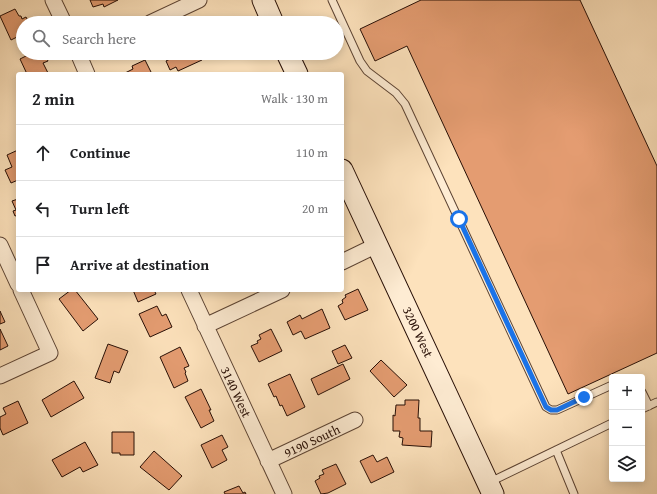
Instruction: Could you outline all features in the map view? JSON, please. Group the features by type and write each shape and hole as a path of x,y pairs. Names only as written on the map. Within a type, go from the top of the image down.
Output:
{"street":[{"path":"53,0 61,16"},
{"path":"165,16 199,0"},
{"path":"263,0 270,16"},
{"path":"83,60 86,72"},
{"path":"290,60 296,72"},
{"name":"3200 West","path":"344,174 491,488"},
{"path":"0,245 16,280"},
{"path":"344,261 377,245"},
{"path":"0,376 50,353 22,292"},
{"name":"3140 West","path":"190,292 284,494"},
{"path":"205,326 278,292"},
{"name":"9190 South","path":"268,461 355,420"}],"lane":[{"path":"332,0 339,16"},
{"path":"344,26 360,61 367,72 396,93 405,104 546,407 551,410 557,410 609,386"},
{"path":"645,408 657,402"},
{"path":"491,488 556,450 609,424"},
{"path":"556,450 574,494"}],"building":[{"path":"90,0 118,0 104,7 103,4 93,7"},
{"path":"421,0 580,0 657,166 657,353 568,394 407,46 375,61 360,29"},
{"path":"15,9 19,16 16,16 16,38 11,40 0,16"},
{"path":"20,60 48,60 43,63 48,72 26,72"},
{"path":"145,60 151,72 127,72 133,69 132,66"},
{"path":"202,60 178,71 176,67 170,70 166,61"},
{"path":"16,151 16,181 11,183 5,170 12,167 7,155"},
{"path":"16,200 16,210 12,201"},
{"path":"16,210 16,216 15,216 13,211"},
{"path":"358,289 368,310 345,320 338,306 343,303 342,300 346,297 345,295"},
{"path":"68,292 77,292 98,319 83,331 59,299"},
{"path":"134,292 155,292 156,294 138,302"},
{"path":"157,306 162,316 166,314 172,327 150,337 139,314"},
{"path":"322,309 330,328 305,339 301,331 293,335 287,322 300,315 302,319"},
{"path":"0,311 5,322 0,324"},
{"path":"0,329 8,346 0,350"},
{"path":"271,329 282,351 259,362 251,346 258,343 257,341 261,339 259,335"},
{"path":"108,344 128,351 119,373 114,371 110,383 95,378"},
{"path":"345,345 352,358 338,364 332,351"},
{"path":"180,347 189,366 184,368 188,381 174,388 160,357"},
{"path":"381,360 407,385 394,397 370,371"},
{"path":"343,364 350,379 318,395 311,379"},
{"path":"290,374 305,407 287,416 282,405 280,406 276,396 274,397 268,384"},
{"path":"74,381 84,398 51,417 42,400"},
{"path":"201,389 211,410 209,410 214,421 201,428 185,397"},
{"path":"405,400 419,400 418,418 420,418 420,431 432,431 431,447 402,445 403,438 399,437 400,431 393,431 393,415 395,416 396,405 405,405"},
{"path":"18,401 28,423 3,435 0,428 0,417 6,414 3,408"},
{"path":"112,432 134,432 134,455 120,455 120,453 112,453"},
{"path":"222,435 228,447 222,450 227,460 212,468 201,445"},
{"path":"85,442 98,465 83,472 80,467 62,477 52,460"},
{"path":"154,451 182,476 169,490 140,467"},
{"path":"373,455 377,462 387,457 394,472 371,483 360,461"},
{"path":"336,464 346,484 328,493 321,494 315,481 320,478 319,476 324,474 322,470"},
{"path":"239,486 243,493 245,492 246,494 225,494 224,492"}],"route":[{"path":"459,219 546,407 551,410 557,410 584,397"}]}
